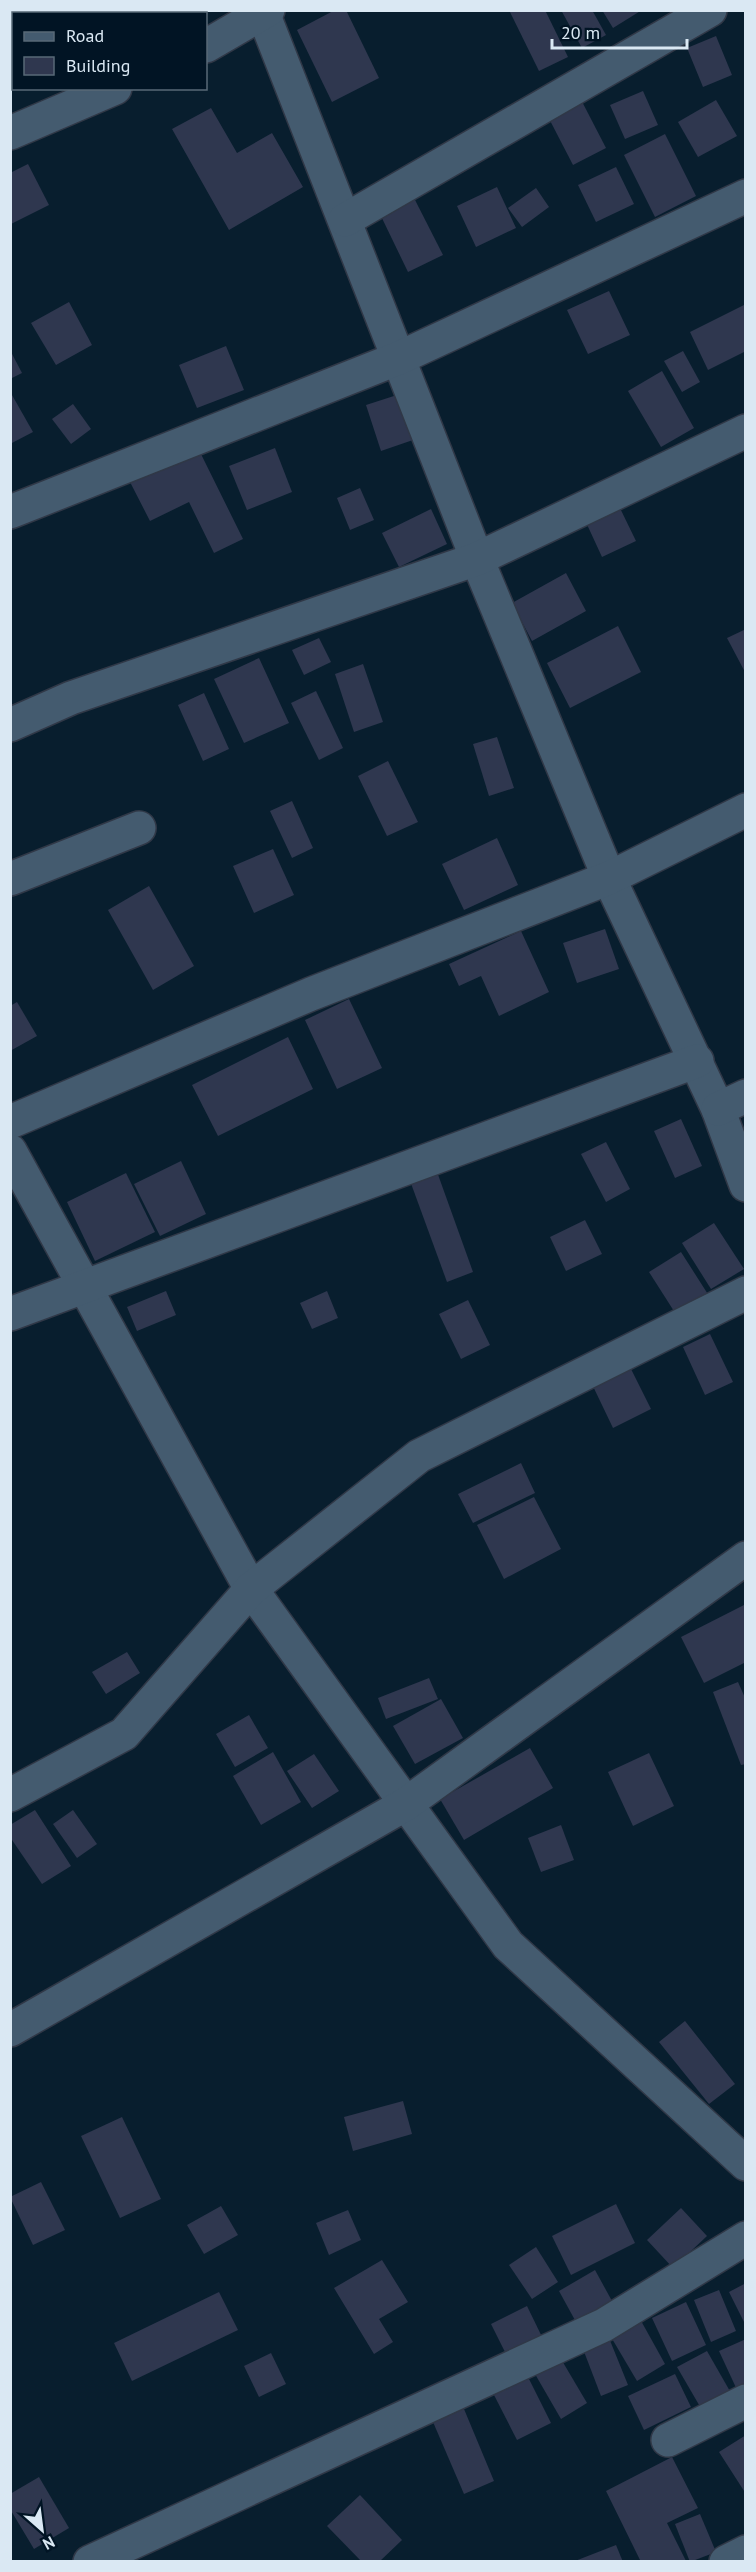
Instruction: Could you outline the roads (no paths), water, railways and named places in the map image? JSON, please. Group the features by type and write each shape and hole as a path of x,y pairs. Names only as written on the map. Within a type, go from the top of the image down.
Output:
{"street":[{"path":"345,220 710,10"},
{"path":"207,45 265,12 477,559 609,878 697,1061 732,1103 746,1185"},
{"path":"10,133 110,90"},
{"path":"10,512 399,358 746,196"},
{"path":"10,725 71,698 477,559 746,431"},
{"path":"10,1122 311,994 609,878 746,810"},
{"path":"10,879 139,828"},
{"path":"10,1314 697,1061"},
{"path":"10,1151 251,1589 508,1945 746,2164"},
{"path":"10,1795 124,1734 251,1589 419,1456 746,1293"},
{"path":"10,2030 406,1804 746,1558"},
{"path":"90,2562 604,2325 746,2238"},
{"path":"668,2440 746,2401"},
{"path":"726,2562 746,2553"}]}
